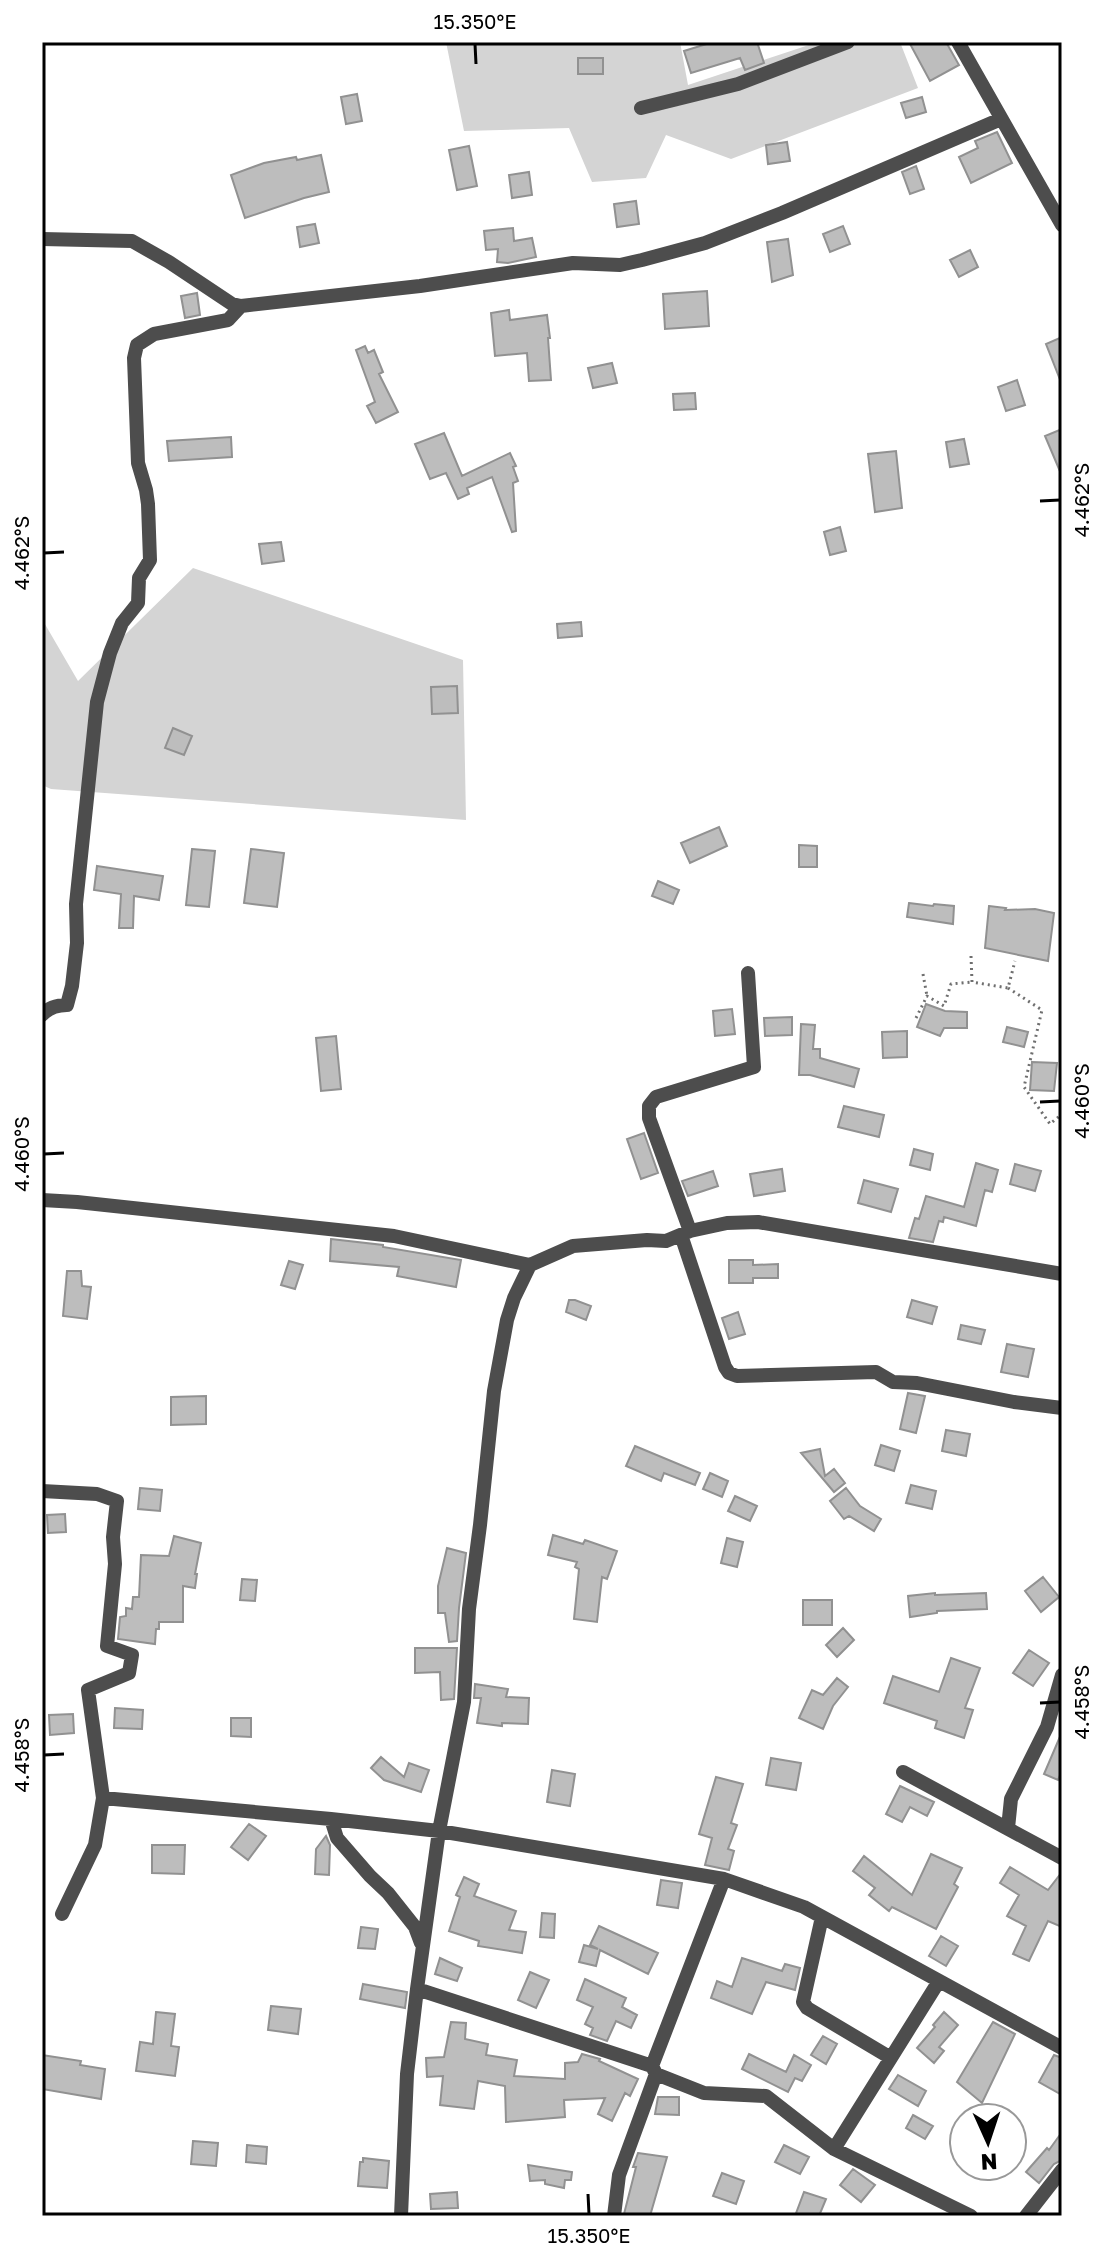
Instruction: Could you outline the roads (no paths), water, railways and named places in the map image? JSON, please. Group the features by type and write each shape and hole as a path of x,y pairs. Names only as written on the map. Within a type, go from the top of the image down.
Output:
{"street":[{"path":"641,108 738,84 848,42"},
{"path":"958,42 1062,225"},
{"path":"42,239 132,241 232,304 241,306 420,286 573,263 620,265 705,243 1001,119"},
{"path":"42,1015 58,1005 67,1005 72,986 77,943 76,904 97,702 110,653 122,623 138,603 139,578 150,560 148,504 138,463 134,358 137,345 154,334 228,320 241,306"},
{"path":"748,973 754,1067 656,1097 649,1106 649,1118 729,1373 737,1376 876,1372 893,1382 917,1383 1062,1408"},
{"path":"42,1200 394,1236 530,1265 573,1246 666,1241 727,1223 758,1222 1062,1274"},
{"path":"401,2216 407,2074 439,1831 464,1702 469,1609 494,1391 507,1320 530,1265"},
{"path":"42,1491 97,1494 117,1501 107,1646 132,1655 129,1673 88,1690 103,1798 95,1845 62,1914"},
{"path":"1008,1828 1009,1806 1014,1790 1037,1751 1062,1675"},
{"path":"903,1772 1062,1858"},
{"path":"103,1798 439,1831 724,1879 804,1907 1062,2048"},
{"path":"331,1819 337,1838 415,1927 423,1949"},
{"path":"614,2216 619,2175 724,1879"},
{"path":"822,1917 803,2002 807,2008 891,2058"},
{"path":"834,2149 939,1981"},
{"path":"417,1989 654,2070 704,2093 766,2096 834,2149 971,2216"},
{"path":"1026,2216 1062,2170"}]}
